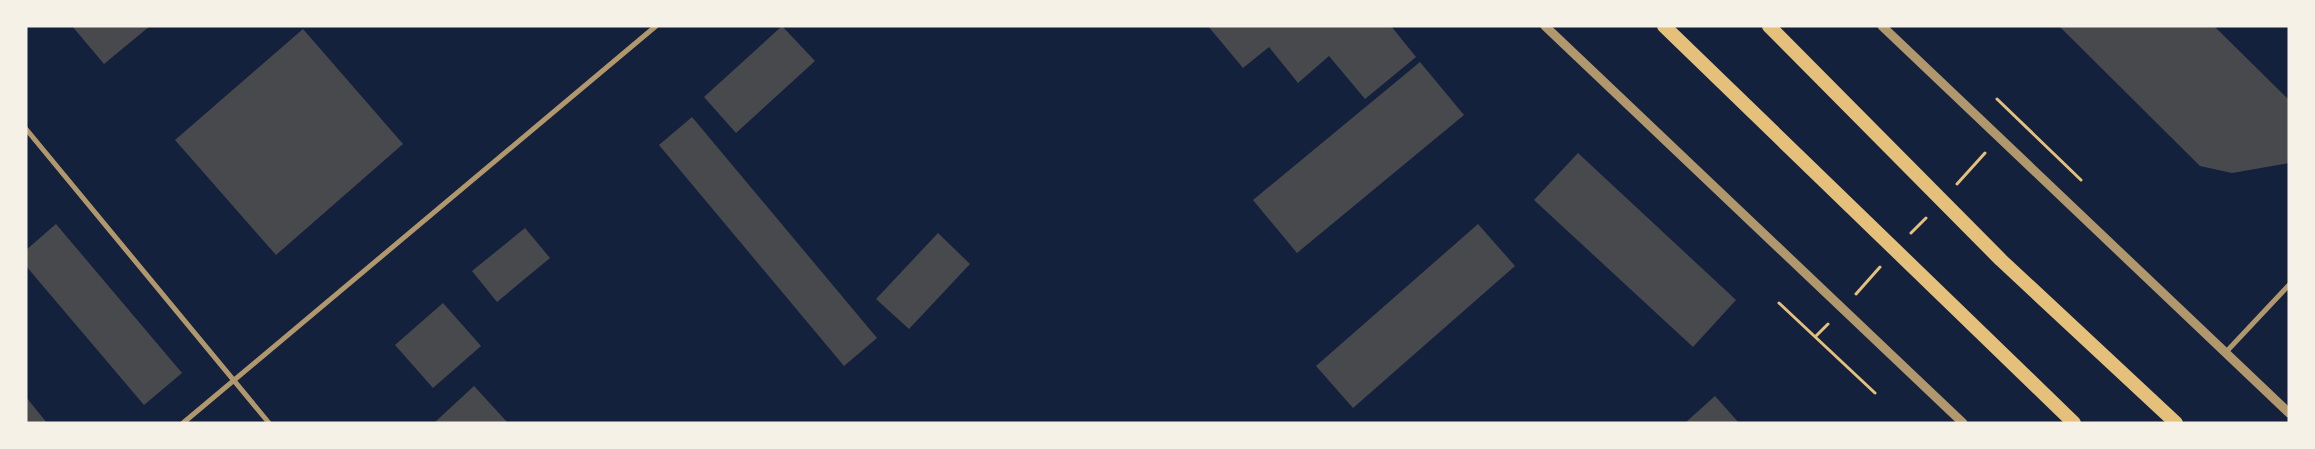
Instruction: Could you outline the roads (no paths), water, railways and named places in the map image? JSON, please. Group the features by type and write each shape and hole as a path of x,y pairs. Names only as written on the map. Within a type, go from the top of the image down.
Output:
{"highway":[{"path":"1664,26 2074,423"},
{"path":"1769,26 2001,260 2176,423"}],"street":[{"path":"183,423 656,26"},
{"path":"1545,26 1963,423"},
{"path":"1882,26 2289,413"},
{"path":"26,129 269,423"},
{"path":"2226,352 2289,285"}]}
